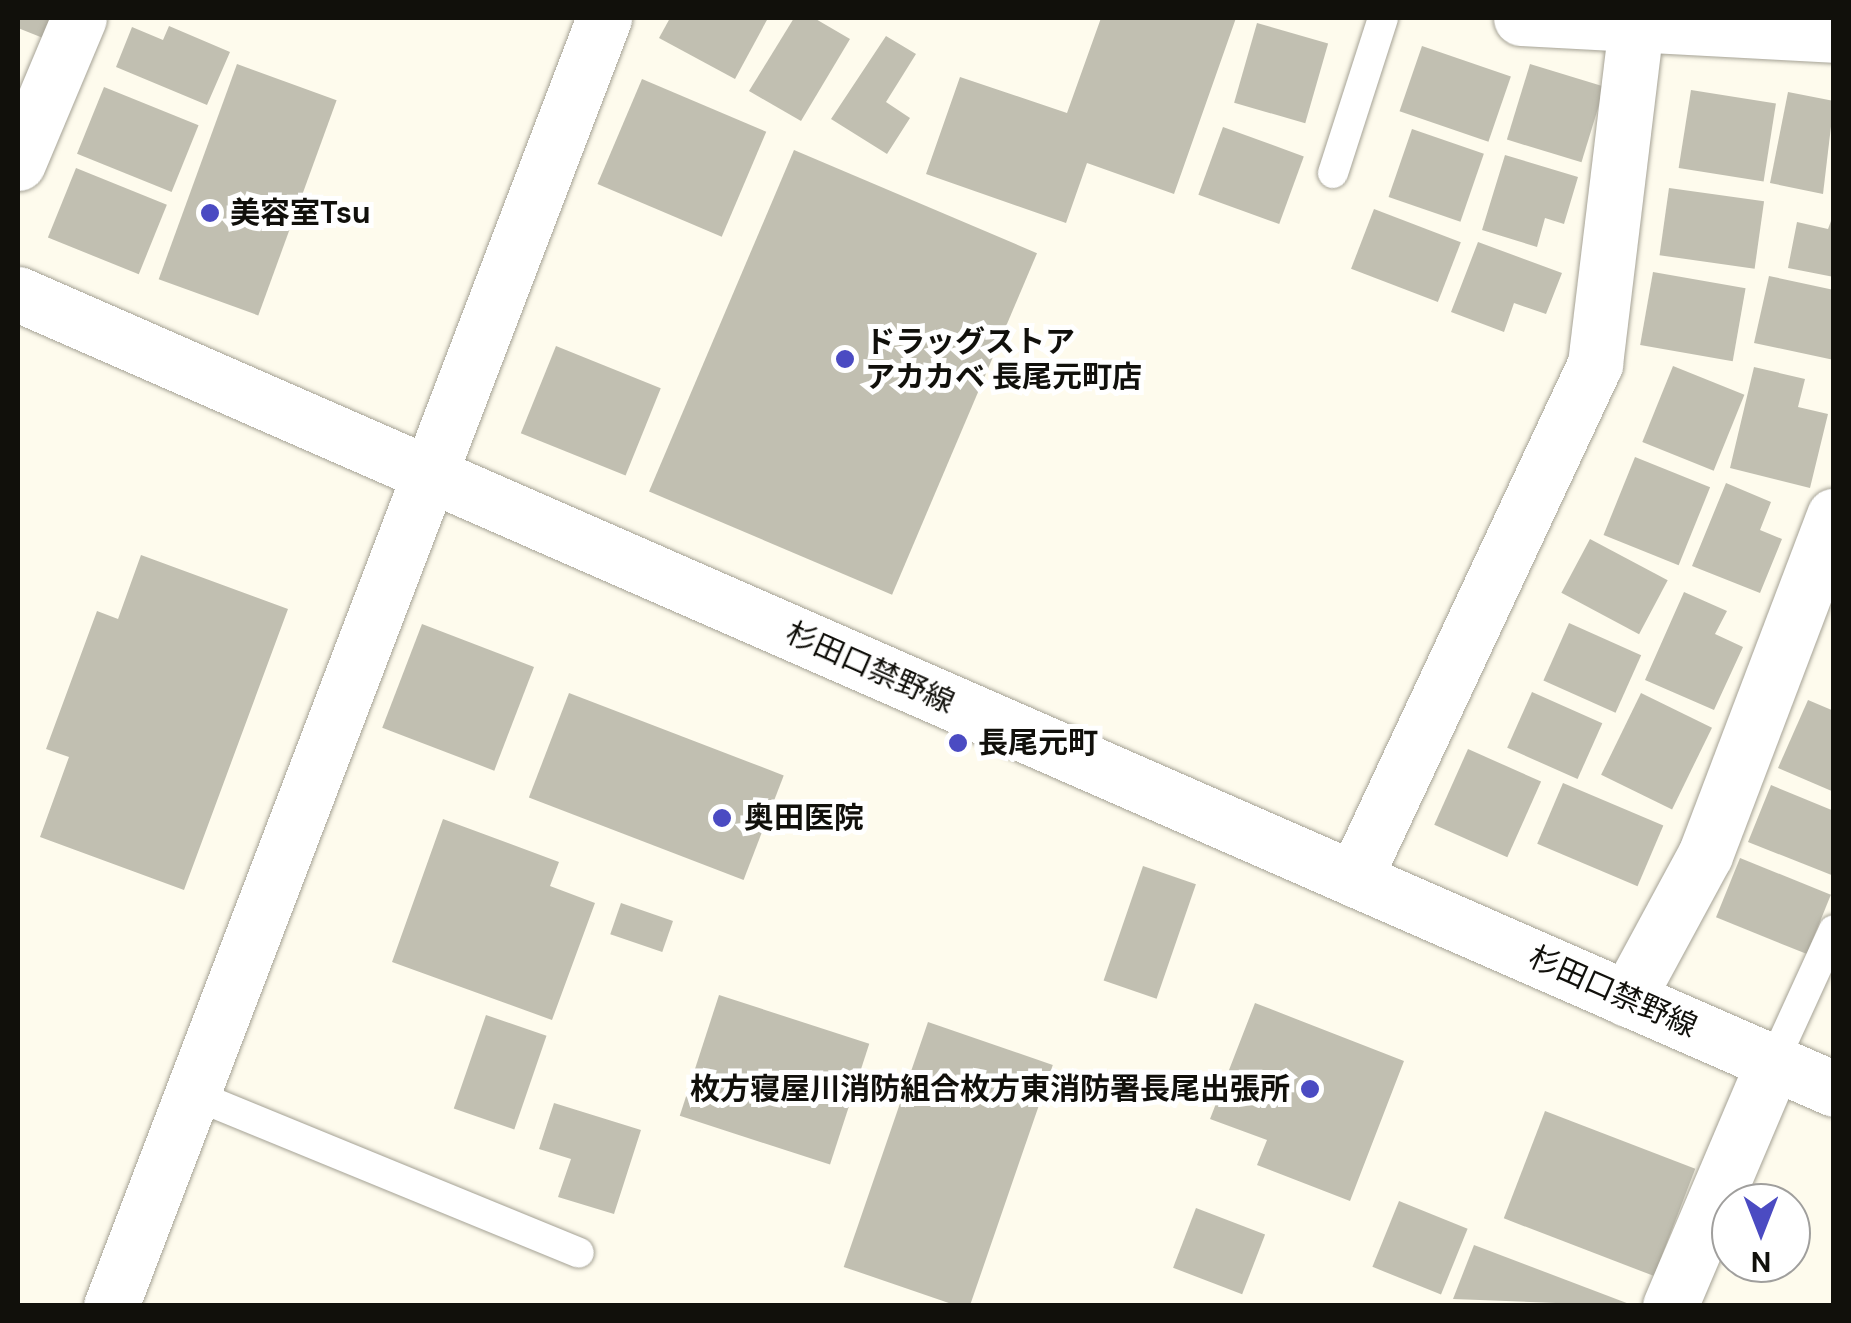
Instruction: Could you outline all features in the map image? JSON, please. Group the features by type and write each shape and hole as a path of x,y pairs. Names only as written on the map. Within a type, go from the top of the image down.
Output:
{"street":[{"path":"18,162 79,18"},
{"path":"111,1306 604,18"},
{"path":"1521,18 1834,35"},
{"path":"1354,879 1595,364 1636,24"},
{"name":"杉田口禁野線","path":"18,294 1834,1089"},
{"path":"1628,999 1705,854 1834,516"},
{"path":"1670,1306 1773,1063"}],"lane":[{"path":"1333,173 1384,18"},
{"path":"1773,1063 1834,930"},
{"path":"192,1094 579,1253"}],"building":[{"path":"18,18 52,18 43,38 18,28"},
{"path":"670,18 768,18 735,79 659,38"},
{"path":"794,18 814,18 850,39 801,121 749,91"},
{"path":"1101,18 1236,18 1174,194 1087,163 1066,223 926,174 960,77 1067,113"},
{"path":"1257,23 1328,43 1305,123 1234,103"},
{"path":"169,26 230,52 207,105 116,67 132,27 163,40"},
{"path":"886,36 916,54 886,102 910,118 887,154 831,119"},
{"path":"1422,46 1511,77 1488,142 1400,111"},
{"path":"237,64 337,100 258,315 159,279"},
{"path":"1530,64 1605,87 1581,162 1507,140"},
{"path":"642,79 766,132 722,237 597,184"},
{"path":"104,87 199,125 172,192 77,154"},
{"path":"1691,90 1776,103 1764,181 1679,168"},
{"path":"1788,92 1834,101 1823,194 1770,183"},
{"path":"1223,127 1304,156 1279,224 1198,195"},
{"path":"1412,129 1484,154 1460,222 1389,197"},
{"path":"794,150 1037,253 892,595 649,492"},
{"path":"1505,155 1578,177 1564,224 1545,218 1537,247 1482,230"},
{"path":"76,168 167,205 139,274 48,238"},
{"path":"1669,188 1764,201 1755,269 1660,255"},
{"path":"1374,209 1461,242 1438,302 1351,269"},
{"path":"1834,213 1834,277 1788,268 1797,222 1828,229"},
{"path":"1478,242 1562,273 1546,314 1514,303 1504,332 1451,312"},
{"path":"1653,272 1746,288 1733,361 1640,345"},
{"path":"1769,276 1834,290 1834,360 1754,343"},
{"path":"556,346 661,388 626,475 521,433"},
{"path":"1673,366 1744,395 1714,471 1642,442"},
{"path":"1754,367 1805,379 1798,407 1828,414 1810,488 1730,468"},
{"path":"1635,457 1710,487 1679,565 1604,535"},
{"path":"1726,483 1771,502 1760,530 1782,539 1760,593 1692,566"},
{"path":"1590,539 1668,580 1639,634 1561,593"},
{"path":"141,555 288,609 184,890 40,837 69,757 46,749 97,611 118,619"},
{"path":"1684,592 1727,611 1715,634 1743,647 1714,710 1645,680"},
{"path":"1569,623 1641,655 1616,713 1543,681"},
{"path":"422,624 534,667 494,771 382,728"},
{"path":"1532,692 1602,723 1578,779 1507,748"},
{"path":"569,693 784,775 744,880 529,798"},
{"path":"1641,693 1712,728 1672,809 1601,775"},
{"path":"1808,700 1834,711 1834,792 1778,768"},
{"path":"1468,749 1541,782 1507,857 1434,825"},
{"path":"1563,783 1663,826 1638,886 1537,844"},
{"path":"1771,785 1834,811 1834,876 1748,842"},
{"path":"443,819 559,862 550,886 595,903 552,1020 392,962"},
{"path":"1740,858 1831,895 1807,954 1716,917"},
{"path":"1143,866 1196,884 1157,999 1104,980"},
{"path":"621,903 673,921 662,952 610,934"},
{"path":"719,995 869,1044 830,1165 680,1116"},
{"path":"1255,1003 1404,1061 1350,1201 1257,1165 1267,1140 1210,1119"},
{"path":"486,1015 547,1036 514,1129 454,1109"},
{"path":"928,1022 1053,1065 970,1306 957,1306 844,1267"},
{"path":"554,1103 641,1130 614,1214 558,1197 571,1159 539,1149"},
{"path":"1545,1111 1695,1169 1654,1276 1504,1218"},
{"path":"1399,1201 1468,1229 1441,1295 1372,1267"},
{"path":"1196,1208 1265,1235 1242,1294 1173,1268"},
{"path":"1474,1245 1632,1305 1632,1306 1453,1299"}],"place":[{"name":"美容室Tsu","path":"210,213"},
{"name":"ドラッグストア アカカベ 長尾元町店","path":"845,359"},
{"name":"長尾元町","path":"958,743"},
{"name":"奥田医院","path":"722,818"},
{"name":"枚方寝屋川消防組合枚方東消防署長尾出張所","path":"1310,1089"}]}
